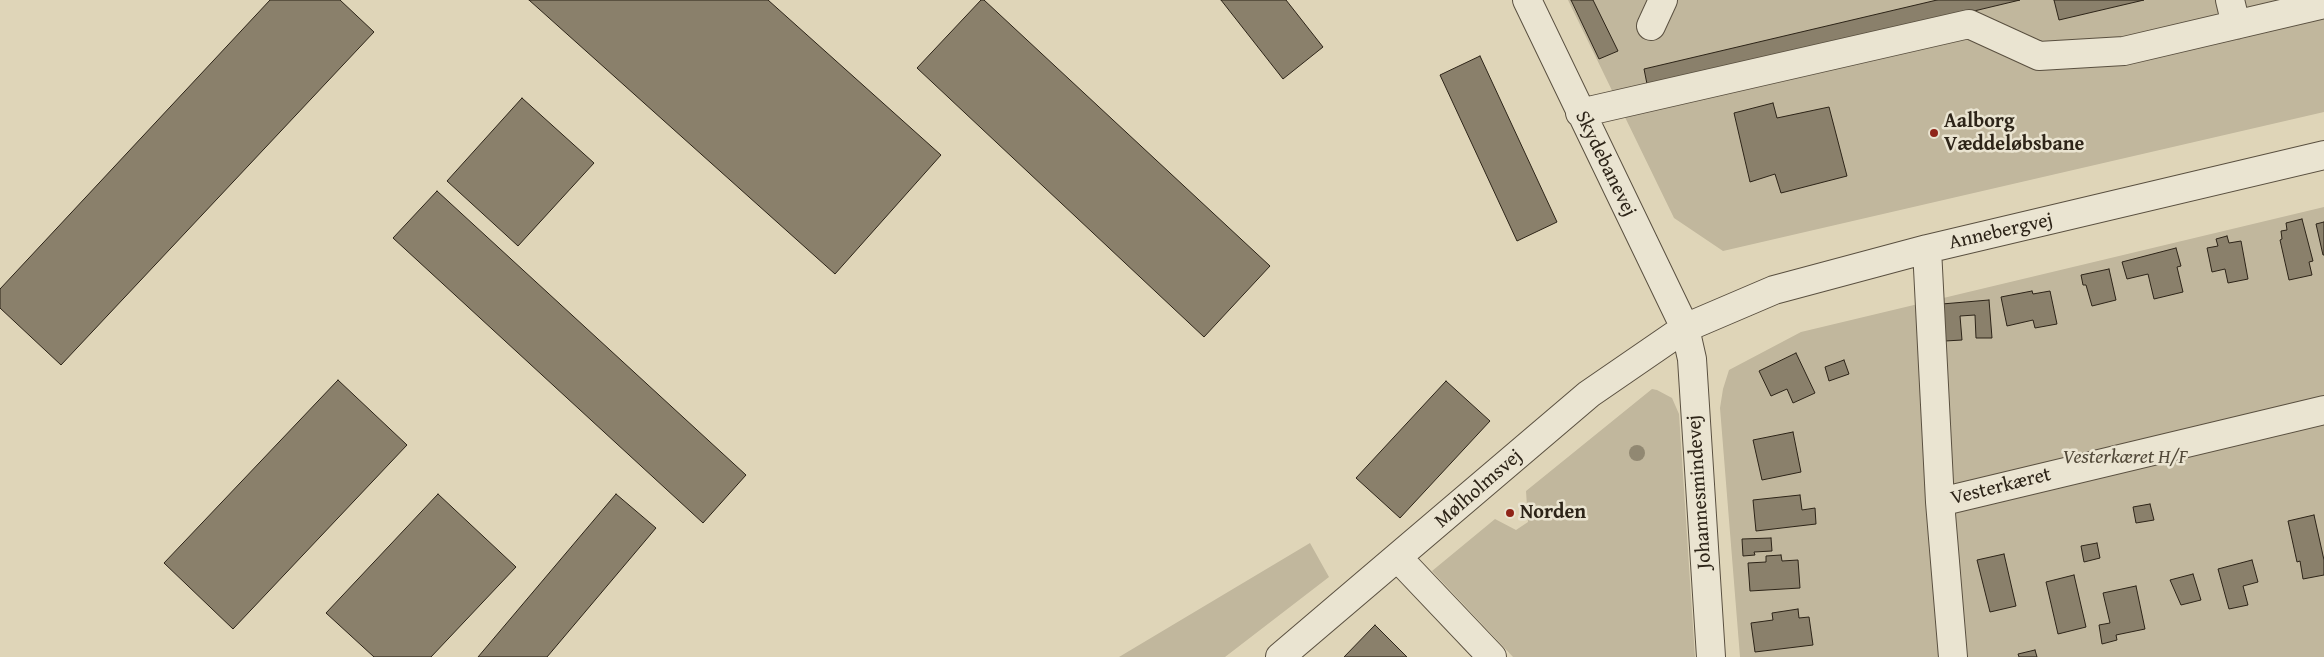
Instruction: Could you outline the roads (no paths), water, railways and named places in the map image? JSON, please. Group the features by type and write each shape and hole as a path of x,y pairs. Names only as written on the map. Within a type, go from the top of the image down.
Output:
{"street":[{"name":"Skydebanevej","path":"1527,0 1685,328"},
{"path":"1651,26 1663,0"},
{"path":"1580,113 1969,24 2039,56 2124,51 2233,12 2324,4"},
{"name":"Annebergvej","path":"1685,328 1774,290 1927,249 2324,155"},
{"name":"Vesterkæret","path":"1927,249 1940,502 1953,657"},
{"name":"Mølholmsvej","path":"1280,657 1589,394 1685,328"},
{"name":"Johannesmindevej","path":"1685,328 1692,359 1711,657"},
{"name":"Vesterkæret","path":"1940,502 2324,410"},
{"path":"1398,558 1492,657"}],"place":[{"name":"Aalborg Væddeløbsbane","path":"1934,133"},
{"name":"Norden","path":"1510,513"}],"park label":[{"name":"Vesterkæret H/F","path":"2125,458"}]}
